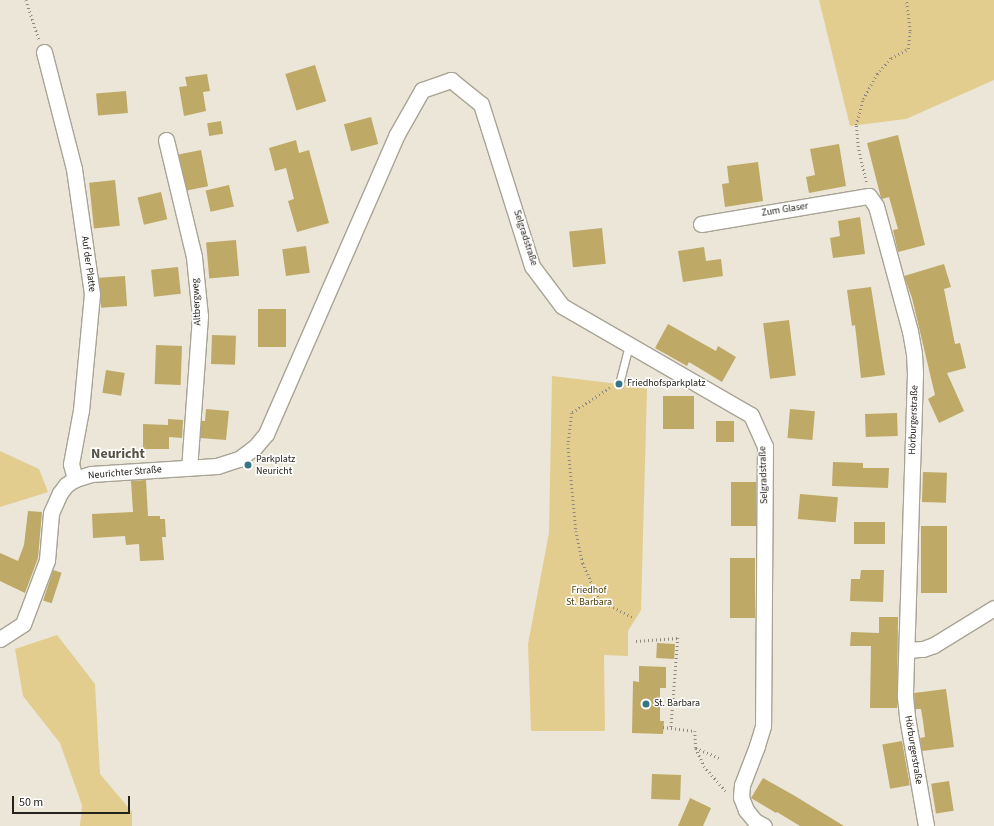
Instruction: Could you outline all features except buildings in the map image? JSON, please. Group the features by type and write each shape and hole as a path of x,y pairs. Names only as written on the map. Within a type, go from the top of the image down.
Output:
{"street":[{"name":"Auf der Platte","path":"44,52 74,169 92,294 81,410 71,464 75,479"},
{"name":"Selgradstraße","path":"189,468 217,466 239,459 255,447 266,434 396,136 422,90 451,80 481,104 532,266 562,306 751,415 765,446 763,726 742,785 741,796 746,810 755,820 764,826"},
{"name":"Altbergweg","path":"166,140 194,257 200,316 189,468"},
{"name":"Zum Glaser","path":"701,224 869,196"},
{"name":"Hörburgerstraße","path":"869,196 878,214 910,331 914,354 915,374 907,650 907,717 926,826"},
{"name":"Neurichter Straße","path":"0,639 23,624 46,560 51,513 66,485 75,479 91,474 189,468"},
{"path":"907,650 923,649 934,645 994,608"}],"lane":[{"path":"619,384 629,345"}],"path":[{"path":"26,0 44,52"},
{"path":"869,196 858,147 856,125 863,99 877,74 890,58 908,49 910,31 906,0"},
{"path":"619,384 589,401 572,413 568,444 576,531 583,563 599,600 633,617"},
{"path":"636,641 678,638 671,728"},
{"path":"663,727 695,731 696,748 704,766 730,796"},
{"path":"696,748 719,758"}],"green space":[{"path":"819,0 994,0 994,80 906,119 850,126"},
{"name":"Friedhof St. Barbara","path":"552,376 647,389 641,610 628,631 628,656 604,655 605,731 531,731 528,644 549,533"},
{"path":"0,451 39,469 48,492 0,507"},
{"path":"57,635 95,684 100,774 132,812 132,826 80,826 82,805 60,743 23,696 15,649"}],"place":[{"name":"Friedhofsparkplatz","path":"619,384"},
{"name":"Parkplatz Neuricht","path":"248,465"},
{"name":"St. Barbara","path":"646,704"}],"district":[{"name":"Neuricht","path":"118,454"}]}
